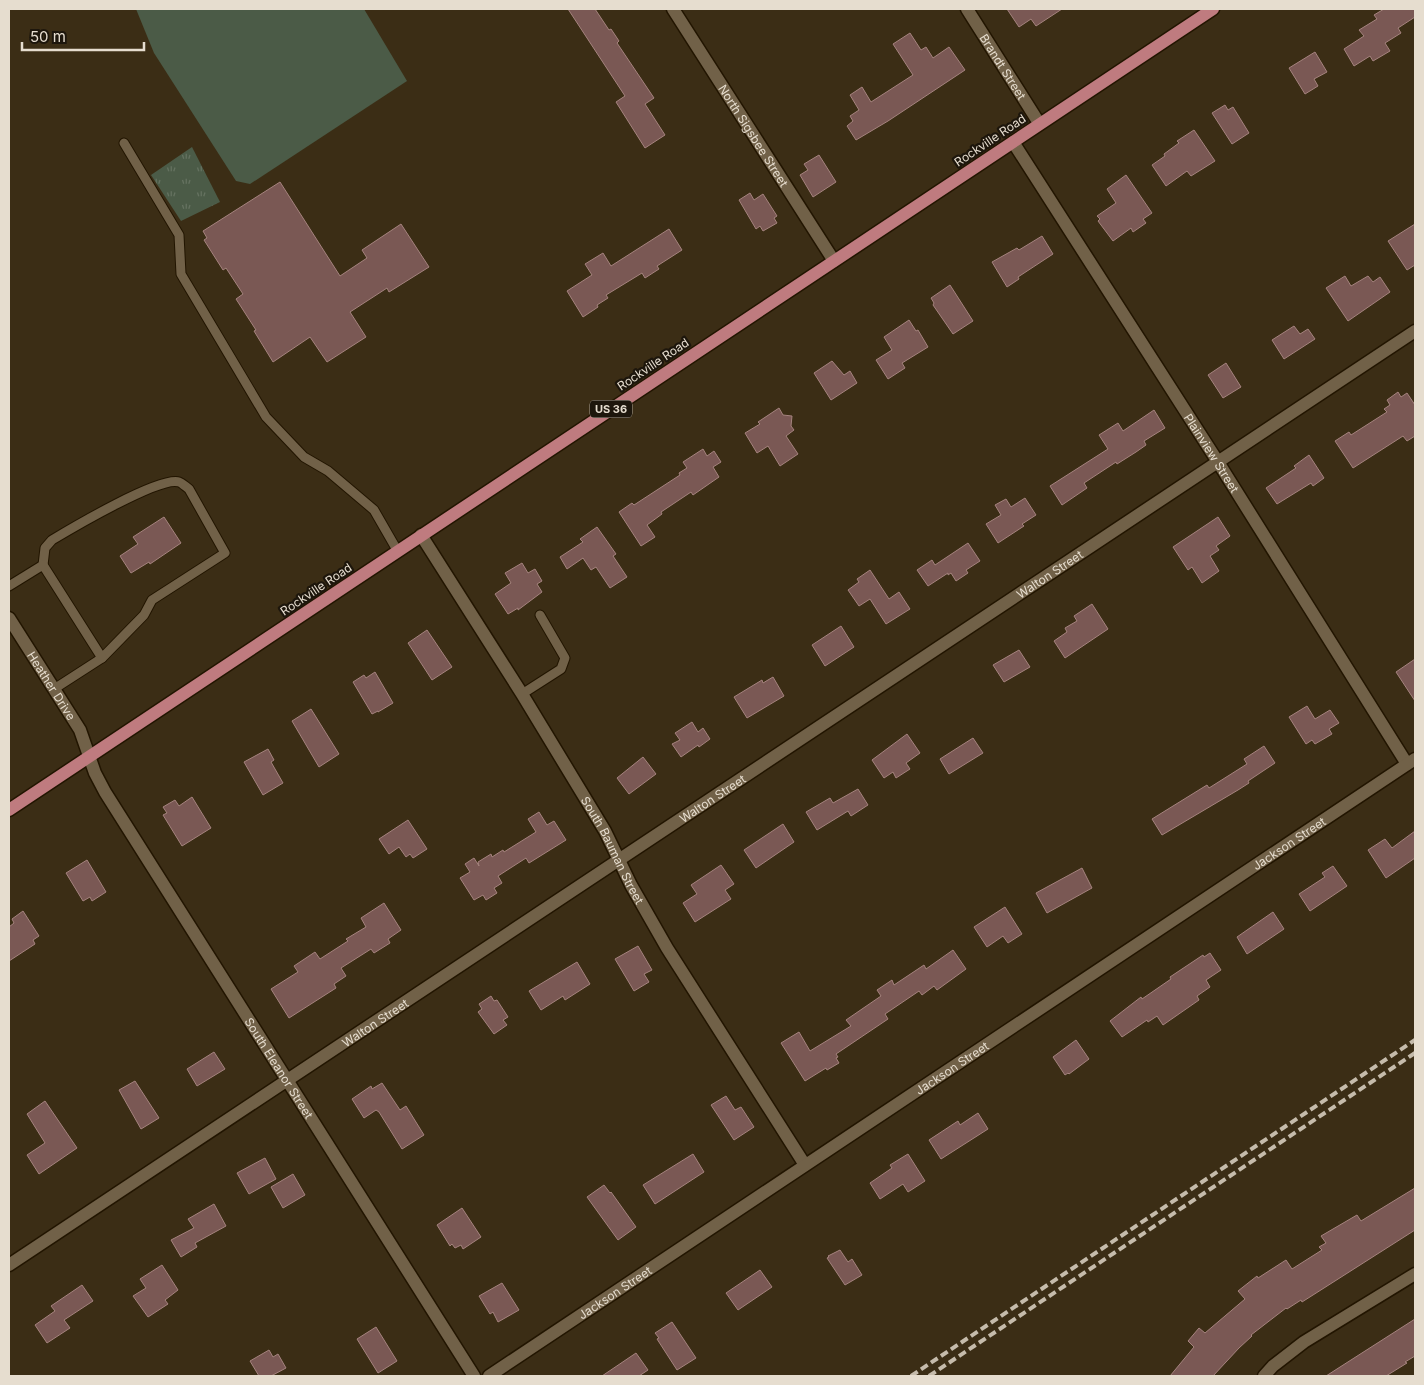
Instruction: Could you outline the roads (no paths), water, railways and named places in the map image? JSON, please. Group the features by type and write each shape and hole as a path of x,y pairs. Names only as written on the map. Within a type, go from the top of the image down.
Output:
{"main road":[{"name":"Rockville Road","path":"9,810 397,550 1213,9"}],"street":[{"name":"North Sigsbee Street","path":"673,9 834,261"},
{"name":"Brandt Street","path":"967,9 1039,124"},
{"name":"Plainview Street","path":"1013,142 1411,761"},
{"name":"Walton Street","path":"9,1265 288,1082 618,859 1415,330"},
{"name":"South Bauman Street","path":"421,535 522,694 605,831 631,885 667,948 805,1165"},
{"name":"Heather Drive","path":"9,618 80,730 89,757"},
{"name":"South Eleanor Street","path":"89,757 105,792 474,1376"},
{"name":"Jackson Street","path":"489,1376 1411,761"},
{"path":"1264,1376 1273,1366 1304,1342 1415,1274"}],"lane":[{"path":"124,143 179,235 181,274 266,417 304,457 328,471 374,510 397,550"},
{"path":"54,689 102,658 144,614 152,600 225,553 189,489 179,482 168,482 116,503 52,540 44,548 43,565 102,658"},
{"path":"9,586 43,565"},
{"path":"522,694 561,669 565,658 540,615"}],"railway":[{"path":"911,1376 1415,1040"},
{"path":"929,1376 1415,1053"}]}
